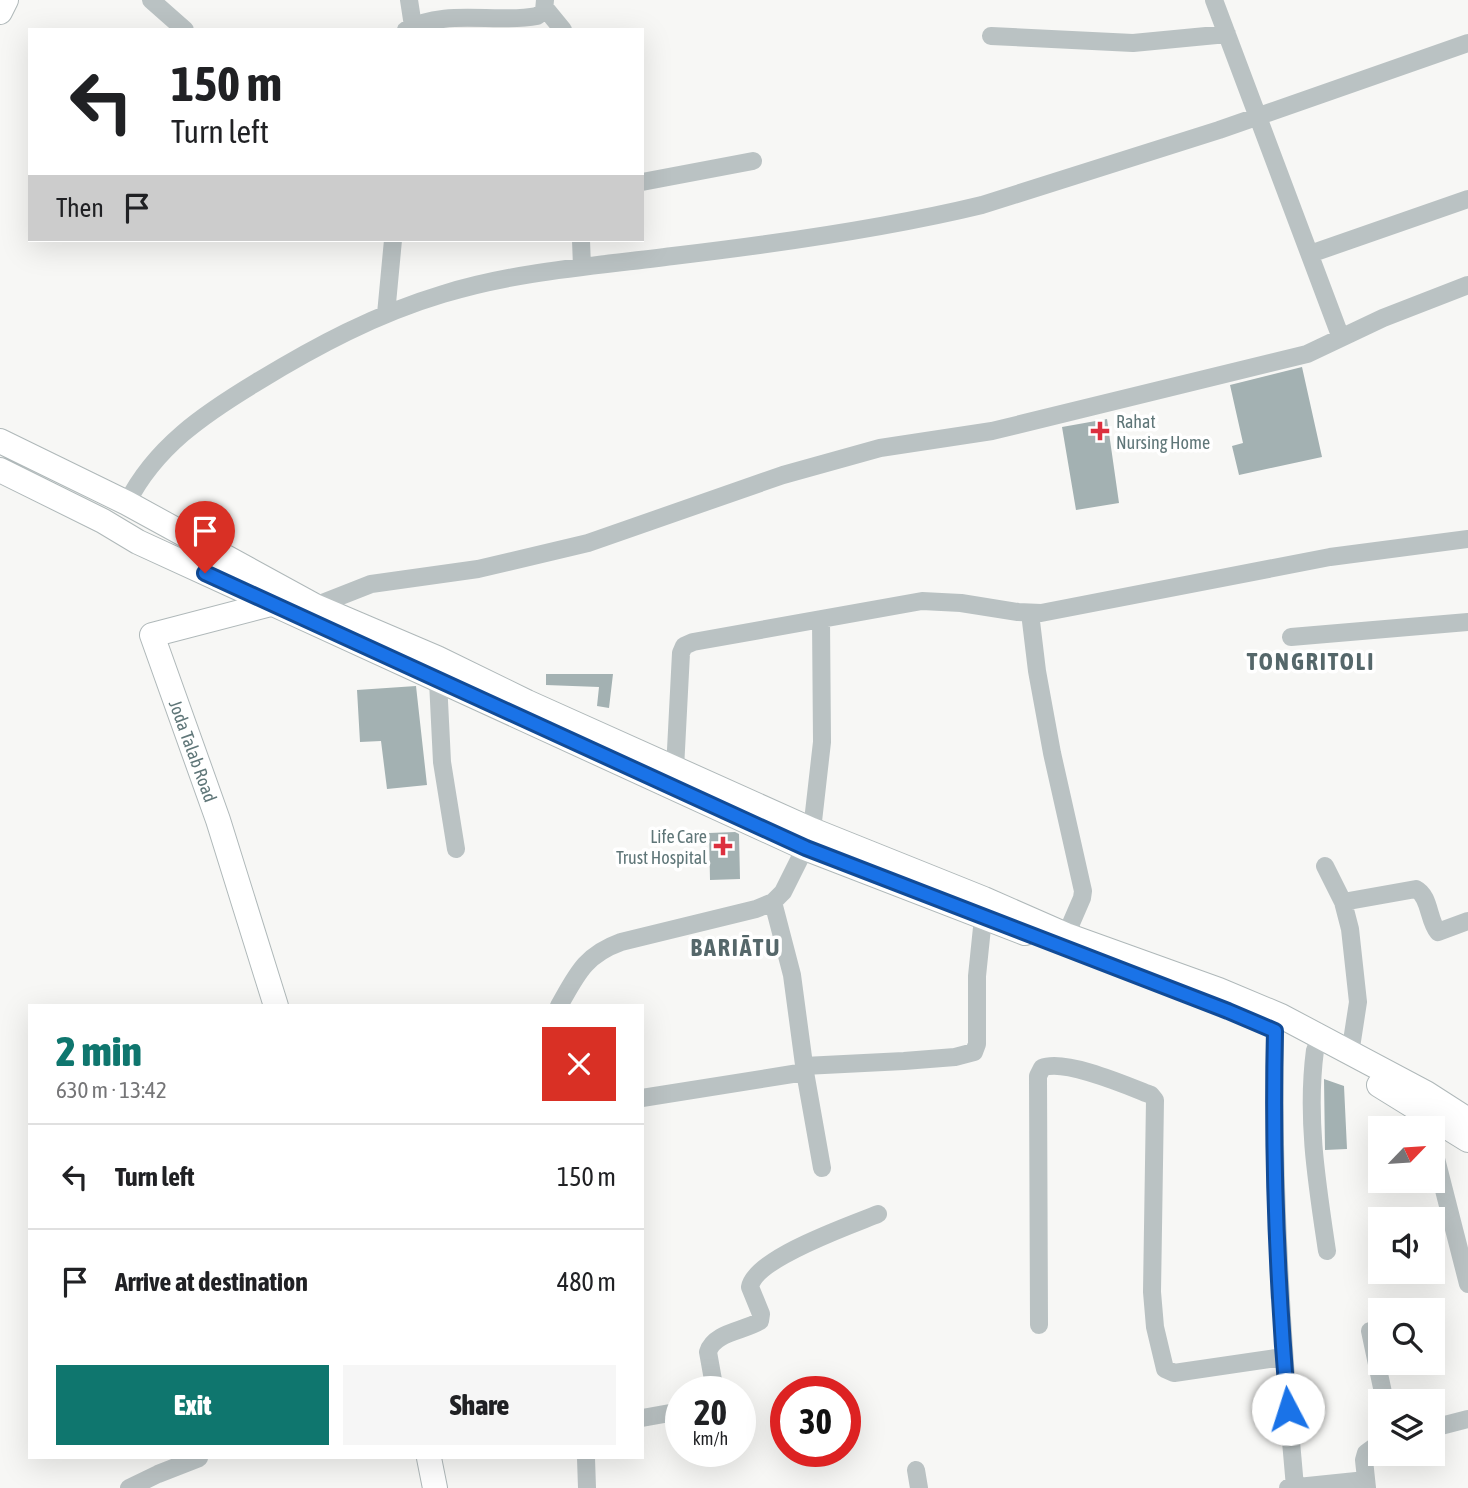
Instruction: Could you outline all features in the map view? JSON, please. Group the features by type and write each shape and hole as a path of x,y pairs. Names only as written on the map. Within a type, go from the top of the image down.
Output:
{"main road":[{"path":"0,12 6,0"},
{"path":"0,441 127,503 279,597 438,681 809,839 983,918 1252,1020 1354,1069 1421,1116"},
{"path":"0,470 103,521 138,542 279,597 315,606 437,658 675,769 809,839 984,899 1066,935 1262,1007 1426,1093 1468,1120"},
{"name":"Joda Talab Road","path":"275,1004 218,820 152,635 279,597"},
{"path":"1446,1130 1468,1140"},
{"path":"429,1459 435,1488"}],"street":[{"path":"151,0 183,28"},
{"path":"409,0 409,28 446,19 532,17 541,14 545,4"},
{"path":"1214,0 1341,338"},
{"path":"545,4 562,28"},
{"path":"991,36 1133,43 1227,34"},
{"path":"127,503 139,478 153,461 207,413 305,353 386,314 444,293 582,267 742,248 946,214 1258,116 1468,43"},
{"path":"644,182 753,162"},
{"path":"1310,254 1468,199"},
{"path":"386,314 393,242"},
{"path":"580,242 582,267"},
{"path":"315,606 371,584 478,569 588,543 783,475 880,448 992,431 1307,354 1383,318 1468,285"},
{"path":"675,769 681,653 684,646 693,642 922,601 961,603 1030,613 1330,557 1468,539"},
{"path":"1030,613 1052,753 1083,891 1066,935"},
{"path":"560,1004 585,962 604,948 756,909 773,902 789,883 809,839 822,742 821,620"},
{"path":"1291,636 1468,622"},
{"path":"438,681 442,762 456,849"},
{"path":"1325,866 1343,902 1350,929 1358,1002 1350,1054"},
{"path":"1343,902 1416,889 1424,895 1433,925 1438,932 1468,921"},
{"path":"773,902 792,975 804,1069 822,1168"},
{"path":"644,1098 804,1069 955,1057 974,1052 977,1044 977,976 983,918"},
{"path":"1275,1031 1273,1126 1283,1357 1292,1487 1366,1484 1368,1452"},
{"path":"1315,1050 1310,1099 1312,1140 1327,1251"},
{"path":"1039,1325 1038,1076 1042,1068 1053,1066 1098,1075 1155,1100 1152,1292 1154,1320 1165,1369 1174,1373 1283,1357"},
{"path":"1445,1194 1468,1284"},
{"path":"712,1376 709,1347 722,1337 760,1321 761,1314 750,1287 755,1275 802,1245 878,1214"},
{"path":"644,1418 665,1413"},
{"path":"1445,1425 1468,1419"},
{"path":"129,1488 197,1459"},
{"path":"586,1459 587,1488"},
{"path":"916,1469 919,1488"}],"building":[{"path":"1302,367 1322,457 1239,475 1232,446 1243,443 1230,385"},
{"path":"1107,419 1119,503 1076,510 1062,427"},
{"path":"546,674 613,674 609,708 597,706 599,687 546,685"},
{"path":"416,686 427,785 387,789 381,741 360,742 357,690"},
{"path":"709,833 739,834 740,879 710,880"},
{"path":"1324,1079 1344,1086 1347,1149 1325,1150"}],"place":[{"name":"Rahat Nursing Home","path":"1100,431"},
{"name":"Life Care Trust Hospital","path":"723,846"}],"district":[{"name":"TONGRITOLI","path":"1311,661"},
{"name":"BARIĀTU","path":"736,947"}],"route":[{"path":"205,573 806,848 1275,1031 1273,1126 1283,1357 1288,1409"}]}
